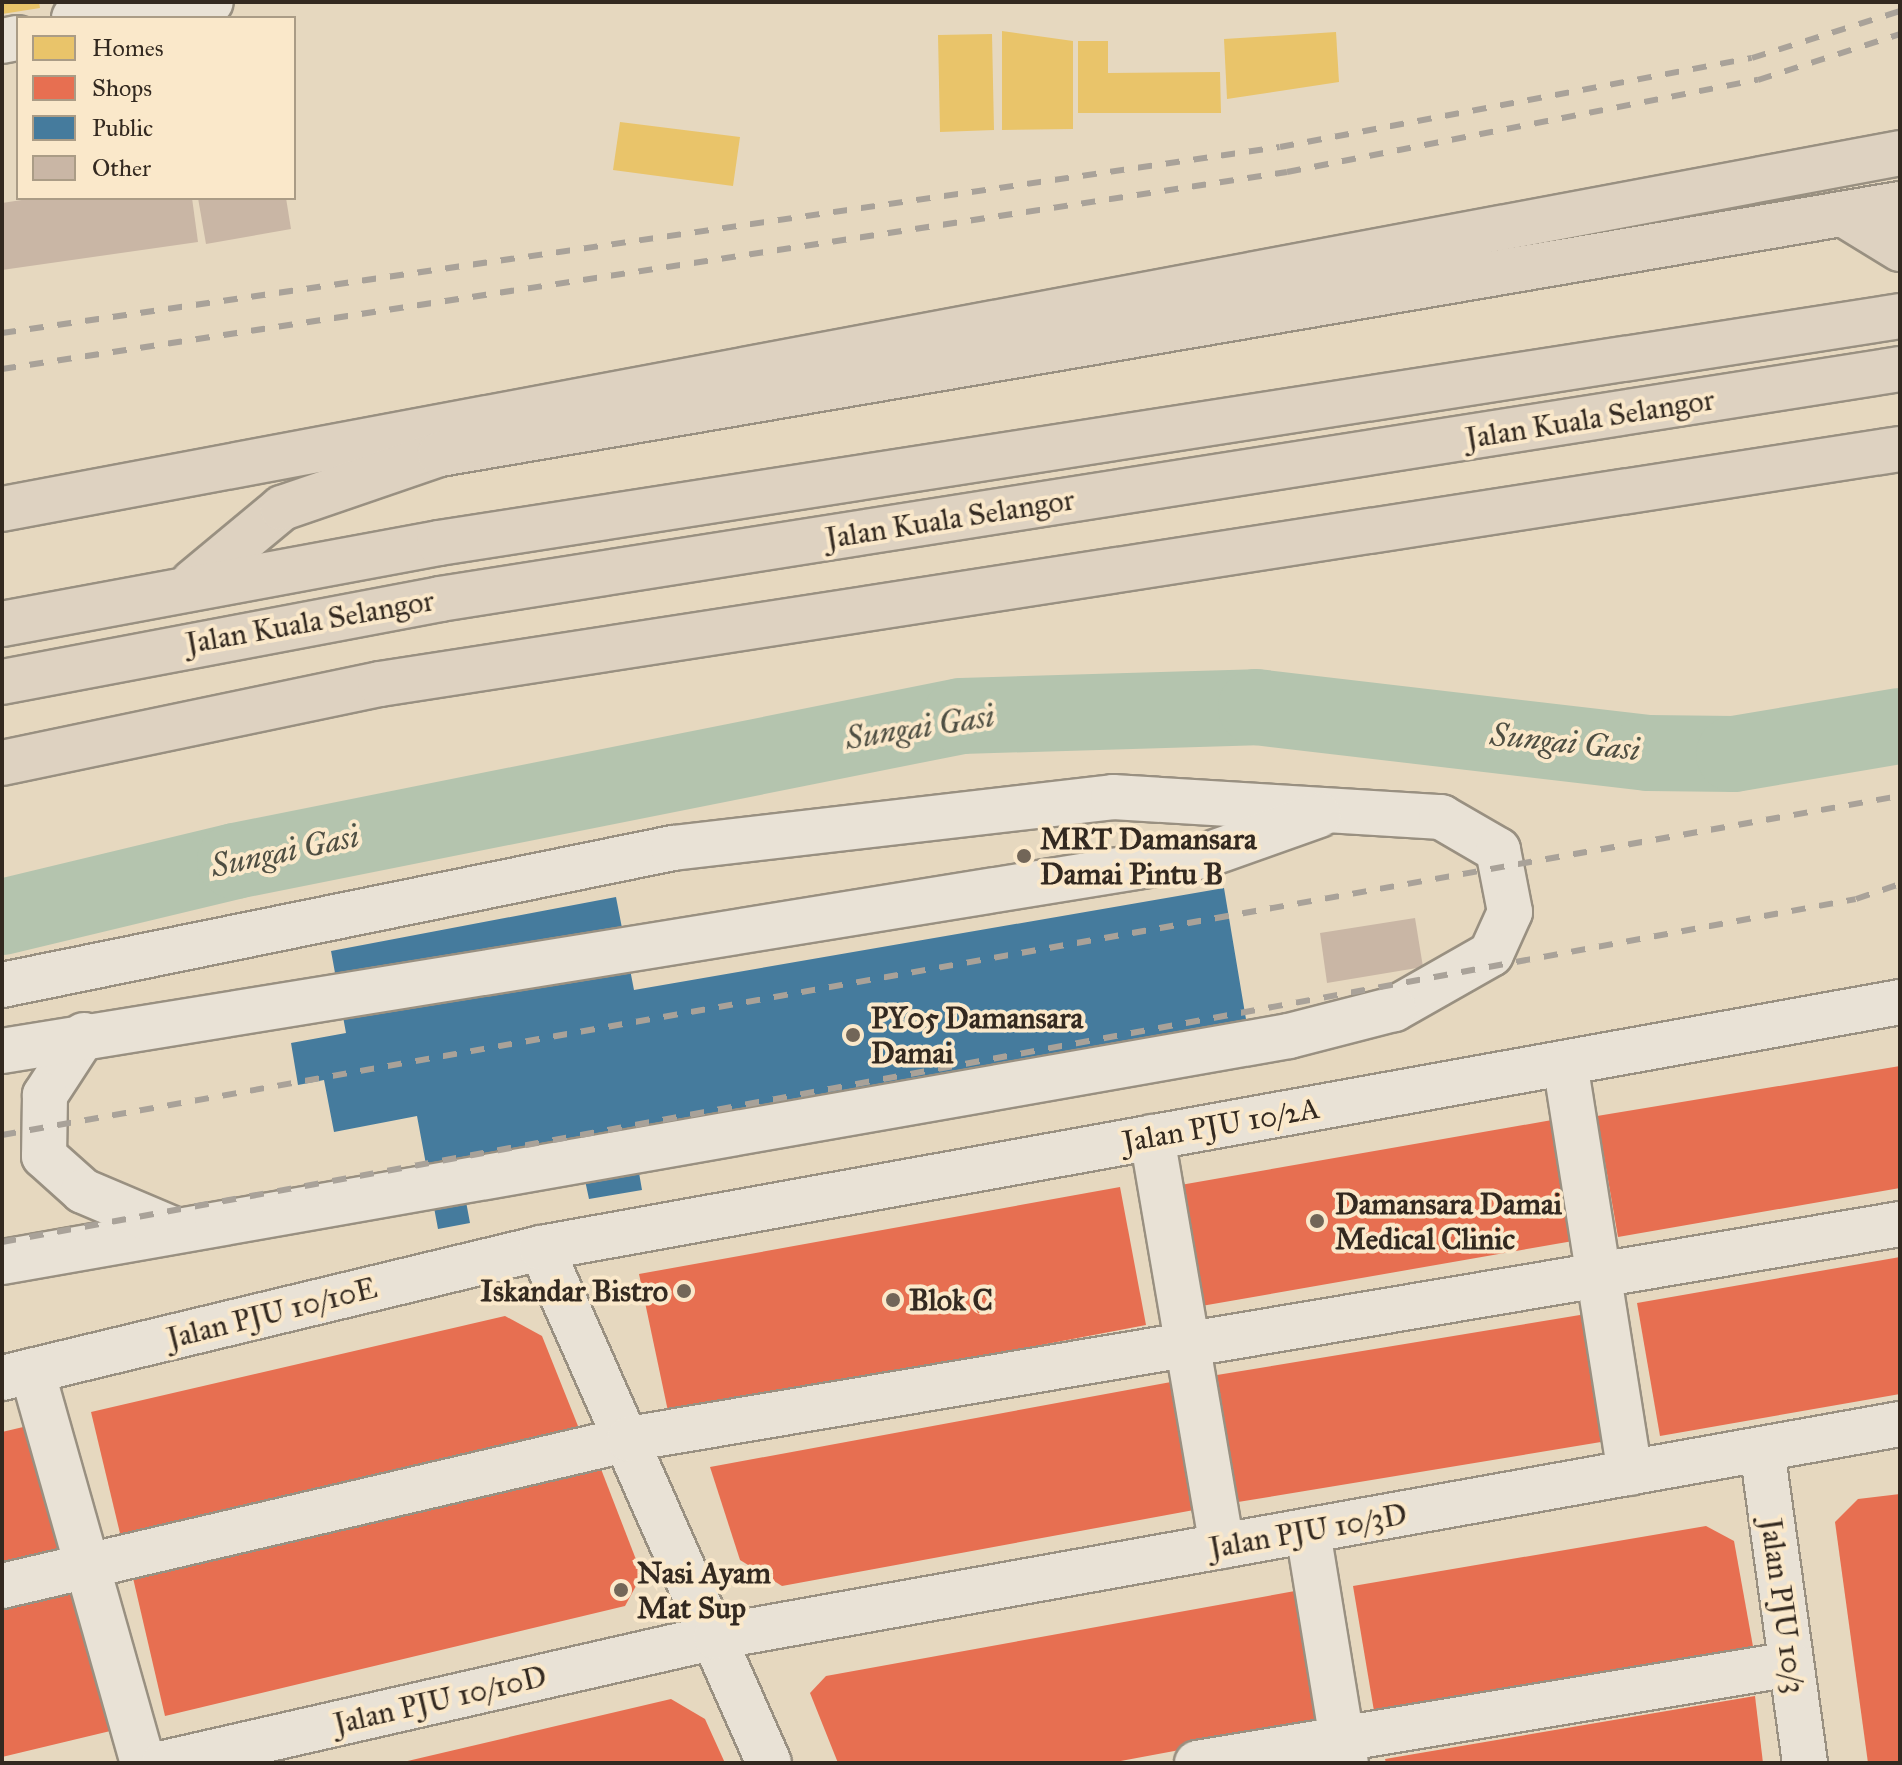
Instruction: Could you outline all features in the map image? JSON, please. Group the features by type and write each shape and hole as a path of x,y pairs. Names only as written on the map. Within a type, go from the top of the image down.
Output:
{"highway":[{"path":"2,509 1900,153"},
{"path":"191,583 282,508 440,454 1900,204"},
{"path":"1843,214 1900,249"},
{"name":"Jalan Kuala Selangor","path":"2,624 191,583 1900,316"},
{"name":"Jalan Kuala Selangor","path":"2,682 440,599 1880,373"},
{"path":"2,763 519,661 1898,446"}],"street":[{"path":"127,16 211,2"},
{"path":"2,985 673,848 1113,797 1341,807 1441,817 1498,850 1510,912 1491,954 1394,1009 1289,1036 2,1262"},
{"path":"2,1051 84,1035 1204,856 1341,807"},
{"name":"Jalan PJU 10/2A","path":"541,1248 1900,1002"},
{"path":"84,1035 45,1095 44,1156 83,1191 175,1230"},
{"path":"1565,1063 1630,1473"},
{"path":"1152,1137 1222,1546"},
{"path":"2,1586 629,1439 1900,1224"},
{"path":"541,1248 629,1439 769,1763"},
{"name":"Jalan PJU 10/10E","path":"17,1375 541,1248"},
{"path":"17,1375 87,1564 143,1763"},
{"name":"Jalan PJU 10/3D","path":"716,1637 1900,1424"},
{"name":"Jalan PJU 10/3","path":"1762,1449 1805,1763"},
{"path":"1308,1532 1344,1751"},
{"name":"Jalan PJU 10/10D","path":"164,1763 716,1637"},
{"path":"1197,1763 1344,1751 1791,1664"}],"building: Homes":[{"path":"2,2 39,2 40,8 2,14"},
{"path":"1002,31 1073,41 1073,129 1002,130"},
{"path":"1336,32 1339,82 1227,99 1224,39"},
{"path":"992,34 994,130 940,132 938,35"},
{"path":"1078,41 1108,41 1108,73 1220,72 1221,113 1078,113"},
{"path":"620,122 740,137 733,186 613,170"}],"building: Shops":[{"path":"1900,1066 1900,1188 1618,1237 1597,1116"},
{"path":"1552,1120 1573,1241 1190,1308 1169,1187"},
{"name":"Blok C","path":"1120,1187 1146,1325 669,1416 639,1274"},
{"path":"1900,1257 1900,1394 1660,1436 1637,1303"},
{"path":"1592,1313 1613,1440 1238,1502 1217,1375"},
{"path":"505,1316 542,1336 584,1441 124,1550 91,1412"},
{"path":"1171,1382 1194,1510 782,1586 740,1560 710,1467"},
{"path":"53,1420 86,1561 2,1581 2,1432"},
{"path":"601,1469 642,1575 625,1606 165,1716 133,1578"},
{"path":"1900,1494 1900,1763 1868,1763 1835,1522 1858,1499"},
{"path":"1706,1526 1734,1541 1754,1652 1375,1717 1353,1586"},
{"path":"93,1584 127,1727 2,1757 2,1607"},
{"path":"1306,1589 1330,1722 1110,1763 838,1763 810,1693 826,1676"},
{"path":"1755,1696 1763,1763 1386,1763 1385,1759"},
{"path":"671,1699 705,1719 725,1763 399,1763"}],"building: Public":[{"name":"PY05 Damansara Damai","path":"1224,888 1252,1055 637,1161 642,1190 589,1199 583,1171 462,1180 470,1223 438,1229 417,1116 334,1132 324,1080 298,1085 291,1043 346,1033 331,951 616,897 634,990"}],"building: Other":[{"path":"22,200 192,200 198,242 2,270 2,203"},
{"path":"198,200 286,200 291,229 206,244"},
{"path":"1415,918 1423,967 1327,983 1320,933"}],"waterway":[{"name":"Sungai Gasi","path":"2,917 235,861 961,716 1256,707 1648,753 1734,754 1900,726"}],"railway":[{"path":"2,333 1280,147 1752,58 1900,11"},
{"path":"2,369 1287,172 1758,80 1900,34"},
{"path":"2,1135 1900,796"},
{"path":"2,1242 1856,899 1900,884"}],"place":[{"name":"MRT Damansara Damai Pintu B","path":"1024,856"},
{"name":"PY05 Damansara Damai","path":"853,1035"},
{"name":"Damansara Damai Medical Clinic","path":"1317,1221"},
{"name":"Iskandar Bistro","path":"684,1291"},
{"name":"Blok C","path":"893,1300"},
{"name":"Nasi Ayam Mat Sup","path":"621,1590"}]}
